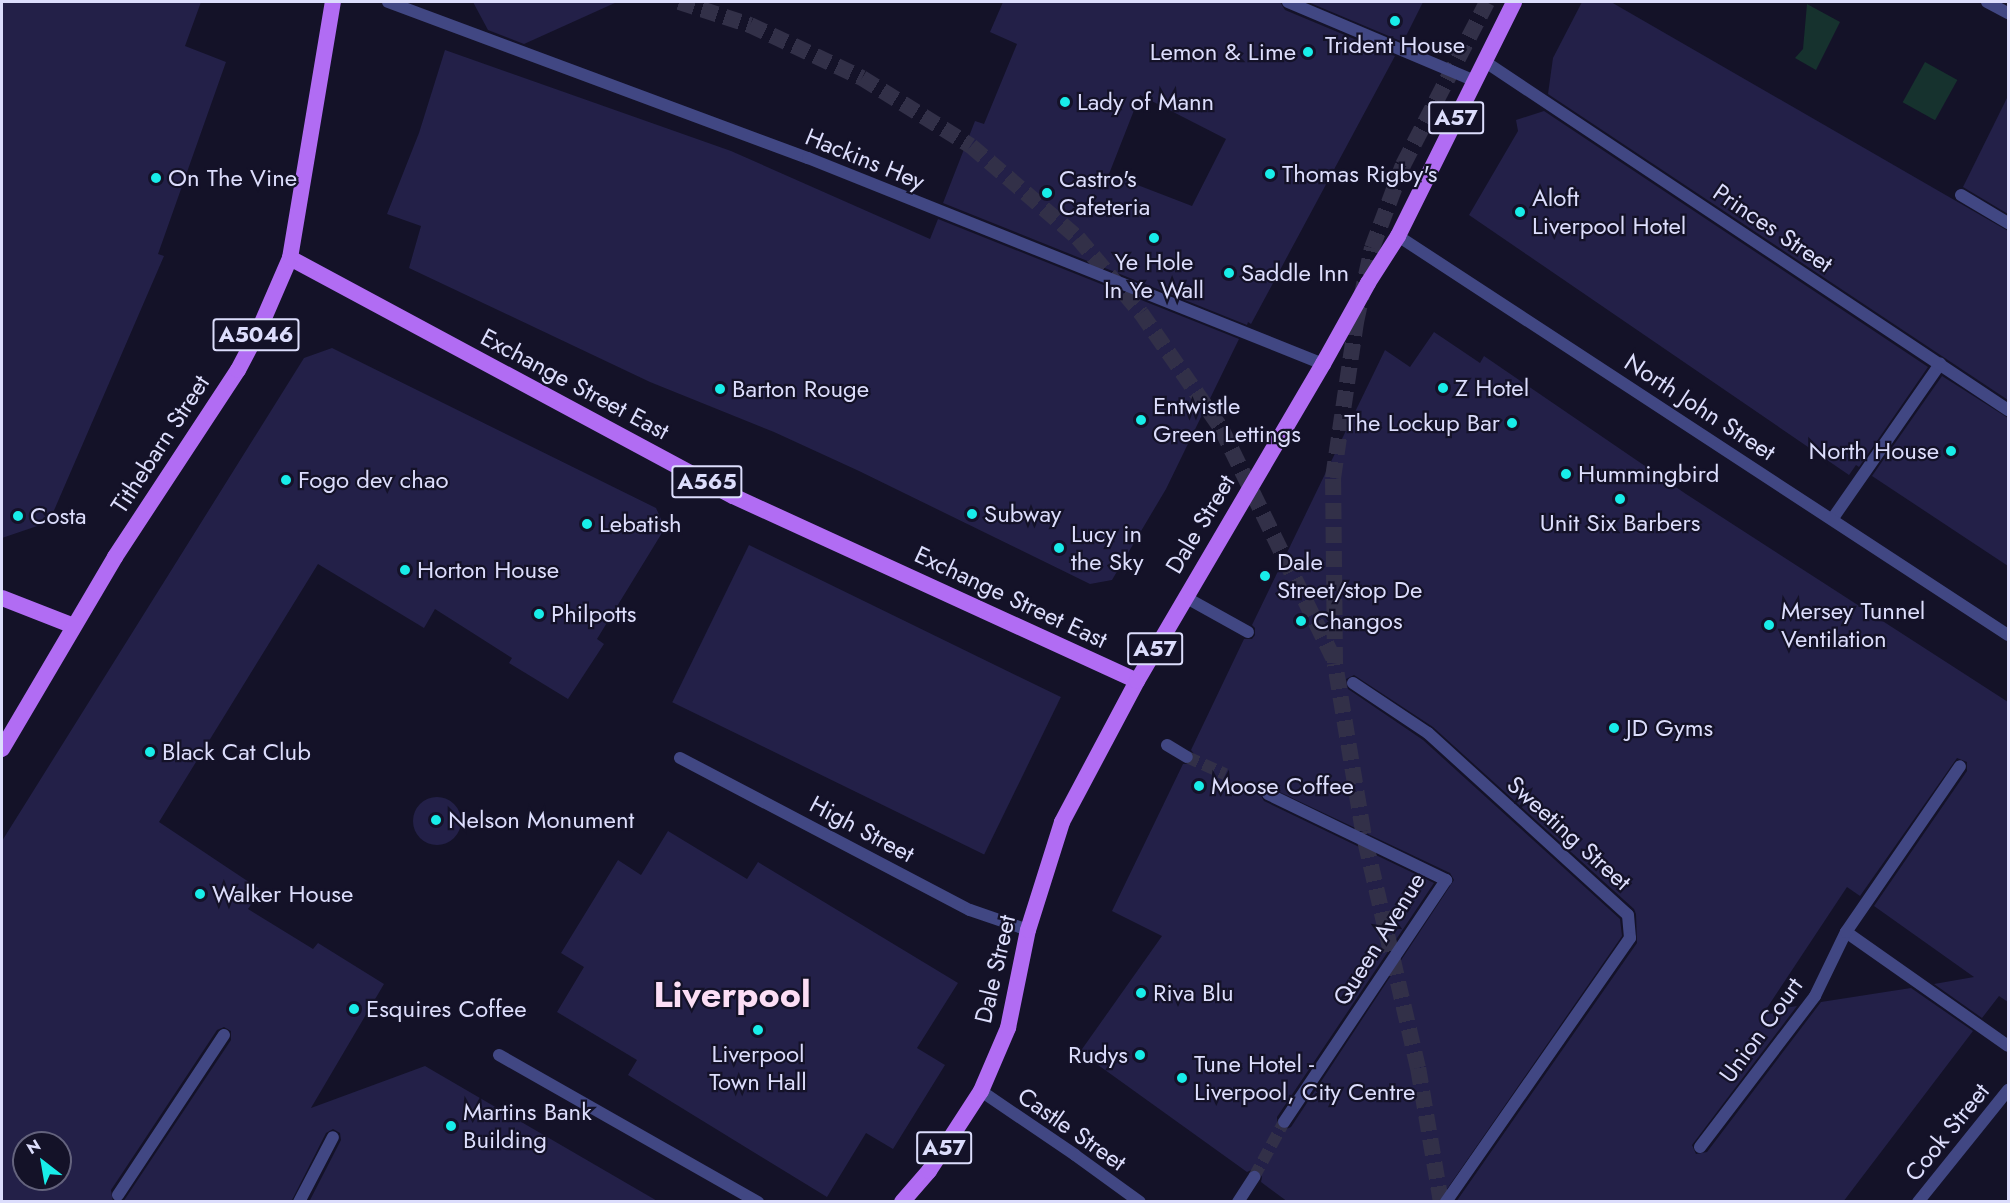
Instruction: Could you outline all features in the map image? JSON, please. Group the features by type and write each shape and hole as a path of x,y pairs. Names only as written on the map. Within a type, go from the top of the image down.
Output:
{"main road":[{"name":"Tithebarn Street","path":"2,749 115,557 238,370 290,258 333,2"},
{"name":"Dale Street","path":"981,1091 1008,1028 1028,930 1062,822 1137,681 1185,597 1323,364 1368,283 1398,236 1514,2"},
{"name":"Exchange Street East","path":"290,258 733,496 1137,681"},
{"path":"2,598 74,626"},
{"name":"A57","path":"902,1202 929,1171 981,1091"}],"street":[{"name":"Hackins Hey","path":"388,2 808,158 1323,364"},
{"path":"1288,2 1475,81"},
{"path":"1987,2 2008,13"},
{"name":"Princes Street","path":"1484,61 2008,410"},
{"path":"1961,195 2008,223"},
{"name":"North John Street","path":"1398,236 2008,634"},
{"path":"1833,518 1940,364"},
{"path":"1185,597 1248,632"},
{"name":"Sweeting Street","path":"1353,683 1428,734 1628,915 1630,938 1446,1202"},
{"path":"1167,745 1187,757"},
{"name":"High Street","path":"680,758 970,910 1028,930"},
{"name":"Union Court","path":"1700,1147 1815,996 1846,932 1960,766"},
{"name":"Queen Avenue","path":"1269,794 1446,880 1284,1122"},
{"path":"1846,932 2008,1046"},
{"path":"118,1195 224,1035"},
{"path":"499,1055 758,1202"},
{"name":"Cook Street","path":"1918,1202 2008,1089"},
{"name":"Castle Street","path":"981,1091 1140,1202"},
{"path":"299,1202 333,1137"},
{"path":"1238,1202 1254,1177"}],"green space":[{"path":"1807,4 1840,22 1816,70 1795,58 1803,49"},
{"path":"1925,62 1957,80 1935,120 1903,102"}],"building":[{"path":"2,2 201,2 185,46 226,62 158,254 164,256 49,522 2,538"},
{"path":"473,2 617,2 524,44 488,30"},
{"path":"1003,2 1280,2 1285,10 1395,56 1251,324 1248,322 1247,325 943,203 975,121 984,124 1017,44 990,32","holes":["1140,95 1226,139 1192,206 1109,174"]},
{"name":"Trident House","path":"1308,2 1423,2 1403,42"},
{"path":"1582,2 1611,2 2008,231 2008,400 1548,94 1553,58"},
{"path":"445,50 731,151 930,239 938,219 1239,339 1166,489 1112,580 1090,584 859,471 774,432 650,382 409,268 421,226 387,214 419,133"},
{"path":"2008,96 2008,214 1963,187"},
{"path":"1544,111 1928,367 1859,467 1856,465 1849,475 1469,215 1518,131 1516,120"},
{"path":"1434,332 1480,363 1484,356 1686,494 2008,702 2008,1002 1999,996 1982,1018 1934,984 1974,977 1874,906 1967,771 1967,762 1957,758 1860,896 1847,887 1765,1011 1797,1006 1692,1145 1696,1154 1707,1152 1821,1002 1911,988 1973,1031 1843,1202 1456,1202 1637,943 1636,914 1634,909 1433,727 1354,675 1346,679 1348,689 1423,740 1620,919 1622,936 1438,1202 1288,1202 1261,1182 1262,1177 1259,1170 1254,1169 1247,1172 1080,1052 1162,936 1112,911 1183,764 1190,764 1194,761 1194,754 1191,750 1244,639 1252,639 1255,635 1255,628 1252,625 1385,350 1410,367","holes":["1267,786 1450,873 1454,880 1291,1127 1284,1130 1277,1126 1277,1117 1434,883 1264,801 1260,794"]},
{"path":"332,348 656,508 665,528 597,639 604,644 568,699 509,663 512,658 435,609 424,628 318,564 159,822 261,890 248,909 313,949 318,943 384,984 311,1108 425,1066 659,1202 309,1202 341,1140 340,1133 333,1129 326,1133 291,1202 123,1202 231,1040 231,1031 224,1027 217,1030 111,1190 113,1202 2,1202 2,841 304,358"},
{"name":"North House","path":"1942,376 2008,418 2008,566 1872,476"},
{"path":"749,545 1061,697 984,854 672,702"},
{"path":"437,797 454,804 461,821 454,838 437,845 420,838 413,821 420,804"},
{"name":"Liverpool Town Hall","path":"668,831 747,879 758,862 958,983 917,1048 945,1065 893,1149 866,1133 827,1197 628,1075 637,1060 557,1012 584,967 561,953 618,860 641,875"}],"tunnel":[{"path":"679,2 750,25 862,78 971,146 1078,238 1141,313 1221,428 1333,658"},
{"path":"1441,1202 1418,1068 1363,831 1335,663 1333,478 1356,322 1372,248 1403,165 1487,2"},
{"path":"1187,757 1225,774"},
{"path":"1254,1177 1284,1122"}],"place":[{"name":"Trident House","path":"1395,21"},
{"name":"Lemon & Lime","path":"1308,52"},
{"name":"Lady of Mann","path":"1065,102"},
{"name":"Thomas Rigby's","path":"1270,174"},
{"name":"On The Vine","path":"156,178"},
{"name":"Castro's Cafeteria","path":"1047,193"},
{"name":"Aloft Liverpool Hotel","path":"1520,212"},
{"name":"Ye Hole In Ye Wall","path":"1154,238"},
{"name":"Saddle Inn","path":"1229,273"},
{"name":"Z Hotel","path":"1443,388"},
{"name":"Barton Rouge","path":"720,389"},
{"name":"Entwistle Green Lettings","path":"1141,420"},
{"name":"The Lockup Bar","path":"1512,423"},
{"name":"North House","path":"1951,451"},
{"name":"Hummingbird","path":"1566,474"},
{"name":"Fogo dev chao","path":"286,480"},
{"name":"Unit Six Barbers","path":"1620,499"},
{"name":"Subway","path":"972,514"},
{"name":"Costa","path":"18,516"},
{"name":"Lebatish","path":"587,524"},
{"name":"Lucy in the Sky","path":"1059,548"},
{"name":"Horton House","path":"405,570"},
{"name":"Dale Street/stop De","path":"1265,576"},
{"name":"Philpotts","path":"539,614"},
{"name":"Changos","path":"1301,621"},
{"name":"Mersey Tunnel Ventilation","path":"1769,625"},
{"name":"JD Gyms","path":"1614,728"},
{"name":"Black Cat Club","path":"150,752"},
{"name":"Moose Coffee","path":"1199,786"},
{"name":"Nelson Monument","path":"436,820"},
{"name":"Walker House","path":"200,894"},
{"name":"Riva Blu","path":"1141,993"},
{"name":"Esquires Coffee","path":"354,1009"},
{"name":"Liverpool Town Hall","path":"758,1030"},
{"name":"Rudys","path":"1140,1055"},
{"name":"Tune Hotel - Liverpool, City Centre","path":"1182,1078"},
{"name":"Martins Bank Building","path":"451,1126"}],"district":[{"name":"Liverpool","path":"732,995"}]}
